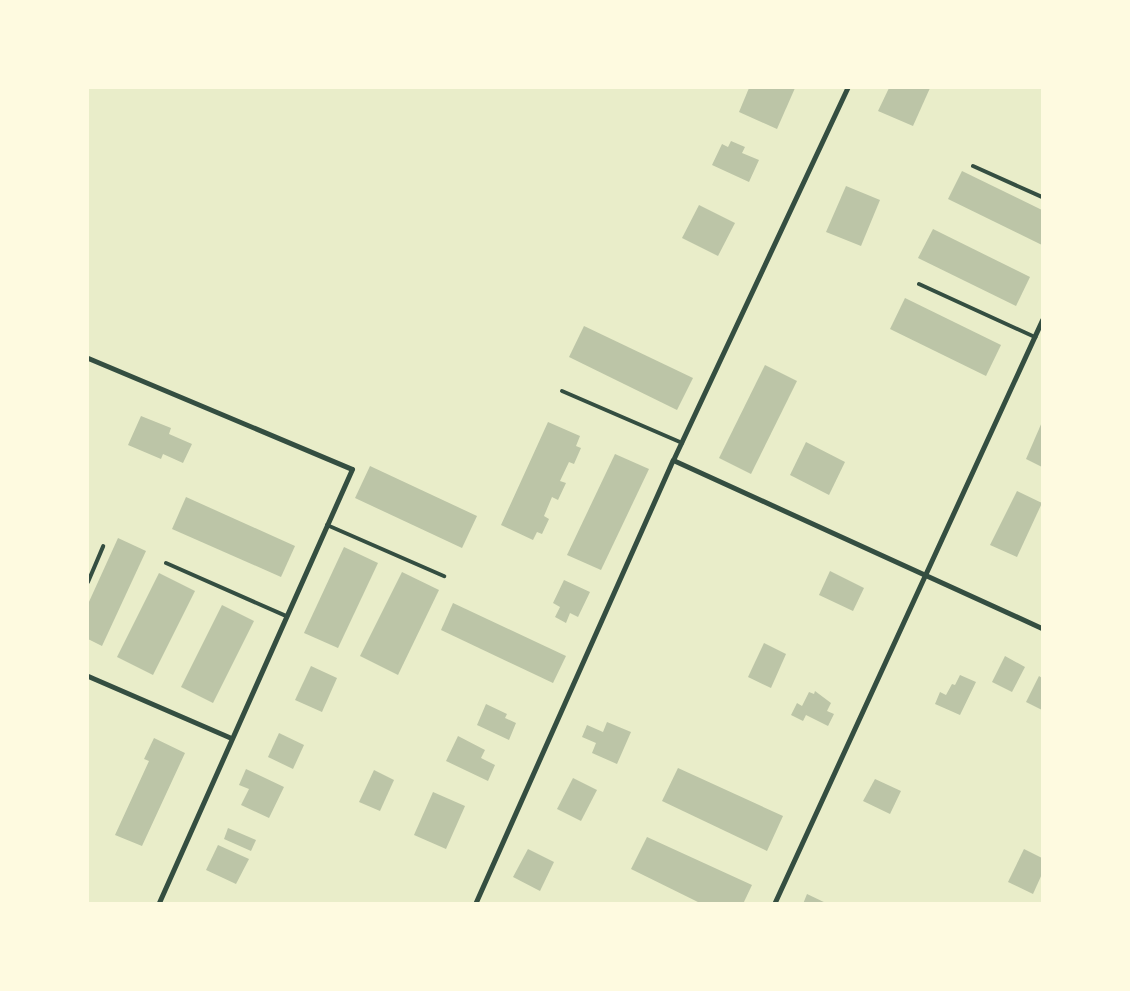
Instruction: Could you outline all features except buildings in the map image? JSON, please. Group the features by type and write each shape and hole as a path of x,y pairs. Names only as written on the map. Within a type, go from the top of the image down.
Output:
{"street":[{"path":"475,904 673,460 847,88"},
{"path":"774,904 1042,320"},
{"path":"88,358 352,469 158,904"},
{"path":"673,460 1042,628"},
{"path":"88,676 231,738"}],"lane":[{"path":"973,166 1042,197"},
{"path":"919,284 1035,337"},
{"path":"562,391 682,443"},
{"path":"327,524 444,576"},
{"path":"88,582 103,546"},
{"path":"166,563 286,616"}]}
